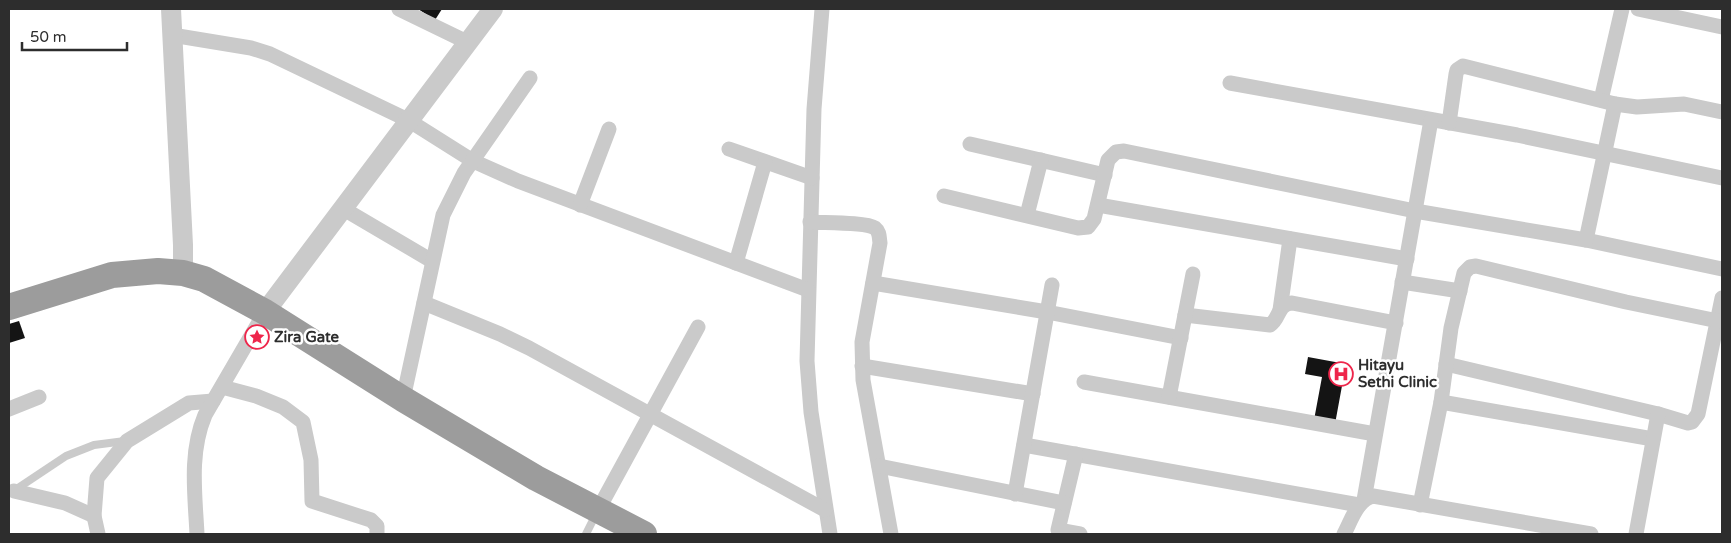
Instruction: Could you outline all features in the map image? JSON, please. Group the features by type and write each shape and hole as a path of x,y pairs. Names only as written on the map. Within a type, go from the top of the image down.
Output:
{"highway":[{"path":"9,307 112,274 158,271 183,273 204,279 265,312 403,399 536,478 644,534"}],"street":[{"path":"171,9 183,273"},
{"path":"399,9 467,42"},
{"path":"196,534 194,466 196,443 199,430 213,401 265,312 493,9"},
{"path":"822,9 814,109 807,361 808,384 830,534"},
{"path":"1586,240 1603,154 1608,102 1622,9"},
{"path":"1638,9 1722,27"},
{"path":"172,35 251,48 270,54 408,120 473,160 518,181 808,290"},
{"path":"1448,123 1457,70 1463,66 1608,102 1637,107 1684,104 1722,112"},
{"path":"403,399 443,215 458,183 530,78"},
{"path":"1230,83 1517,135 1722,178"},
{"path":"1344,534 1362,502 1396,323 1431,120"},
{"path":"580,205 609,129"},
{"path":"970,144 1105,175"},
{"path":"729,150 812,178"},
{"path":"944,196 1083,228 1088,227 1094,219 1108,160 1116,152 1124,151 1415,211 1586,240 1722,269"},
{"path":"1027,215 1042,160"},
{"path":"736,263 765,162"},
{"path":"1098,205 1407,259"},
{"path":"342,208 432,261"},
{"path":"810,222 868,226 877,230 880,243 862,342 862,366 891,534"},
{"path":"1185,315 1265,325 1275,322 1280,310 1290,239"},
{"path":"1420,504 1441,402 1451,328 1467,269 1476,266 1626,302 1718,321"},
{"path":"1169,397 1193,274"},
{"path":"1402,282 1460,291"},
{"path":"873,283 1047,312 1181,338"},
{"path":"1015,494 1052,285"},
{"path":"1446,364 1658,414 1688,423 1697,417 1722,298"},
{"path":"424,303 522,344 825,510"},
{"path":"1280,310 1287,304 1292,304 1396,323"},
{"path":"598,510 698,327"},
{"path":"862,366 1033,394"},
{"path":"1084,382 1375,434"},
{"path":"222,387 256,396 282,407 303,422 311,460 312,501 371,520 377,526 377,534"},
{"path":"9,409 39,397"},
{"path":"98,534 94,516 96,478 127,441 189,402 213,401"},
{"path":"1441,402 1653,439"},
{"path":"1636,534 1658,414"},
{"path":"1024,445 1362,502 1373,496 1378,496 1591,534"},
{"path":"1076,454 1058,530 1080,534"},
{"path":"879,466 1064,504"},
{"path":"11,492 65,503 94,516"}],"lane":[{"path":"11,492 66,456 94,445 127,441"},
{"path":"586,534 598,510"}],"building":[{"path":"418,9 442,9 435,20"},
{"path":"19,321 25,338 9,343 9,324"},
{"path":"1308,357 1346,364 1335,424 1314,420 1322,377 1305,374"}],"place":[{"name":"Zira Gate","path":"257,337"},
{"name":"Hitayu Sethi Clinic","path":"1341,374"}]}
